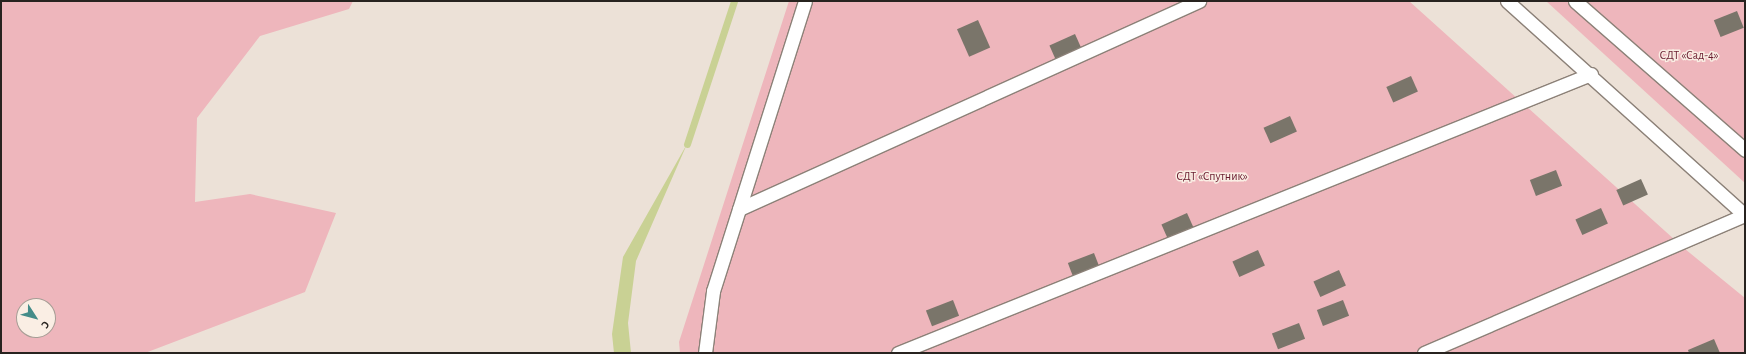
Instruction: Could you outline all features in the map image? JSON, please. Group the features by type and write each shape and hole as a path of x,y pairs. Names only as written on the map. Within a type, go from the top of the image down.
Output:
{"lane":[{"path":"705,353 713,291 805,1"},
{"path":"739,209 1199,1"},
{"path":"1424,353 1745,215 1590,74 1507,1"},
{"path":"1575,1 1745,150"},
{"path":"898,353 1590,74"}],"green space":[{"path":"1,1 353,1 349,9 260,36 197,118 195,202 250,194 336,213 305,292 145,353 1,353"},
{"name":"СДТ «Спутник»","path":"789,1 1409,1 1685,249 1745,298 1745,353 680,353 679,342"},
{"name":"СДТ «Сад-4»","path":"1546,1 1745,1 1745,183"}],"shaded area":[{"path":"687,144 636,261 628,323 631,353 614,353 612,334 623,257"}],"building":[{"path":"1737,11 1744,28 1721,37 1714,20"},
{"path":"978,20 990,47 969,57 957,29"},
{"path":"1075,34 1082,50 1056,61 1049,45"},
{"path":"1411,76 1418,92 1393,103 1386,87"},
{"path":"1290,116 1297,132 1270,143 1264,128"},
{"path":"1556,170 1562,186 1536,196 1530,180"},
{"path":"1641,179 1648,195 1623,206 1616,190"},
{"path":"1601,208 1608,224 1582,235 1575,219"},
{"path":"1187,213 1194,229 1168,240 1161,224"},
{"path":"1258,250 1265,266 1239,277 1232,261"},
{"path":"1094,253 1100,269 1074,279 1068,263"},
{"path":"1339,270 1346,286 1320,297 1313,281"},
{"path":"953,300 959,316 932,326 926,310"},
{"path":"1343,300 1349,316 1323,326 1317,310"},
{"path":"1299,323 1305,339 1278,349 1272,333"},
{"path":"1714,339 1720,353 1689,353 1688,350"}],"waterway":[{"path":"687,144 734,1"}]}
